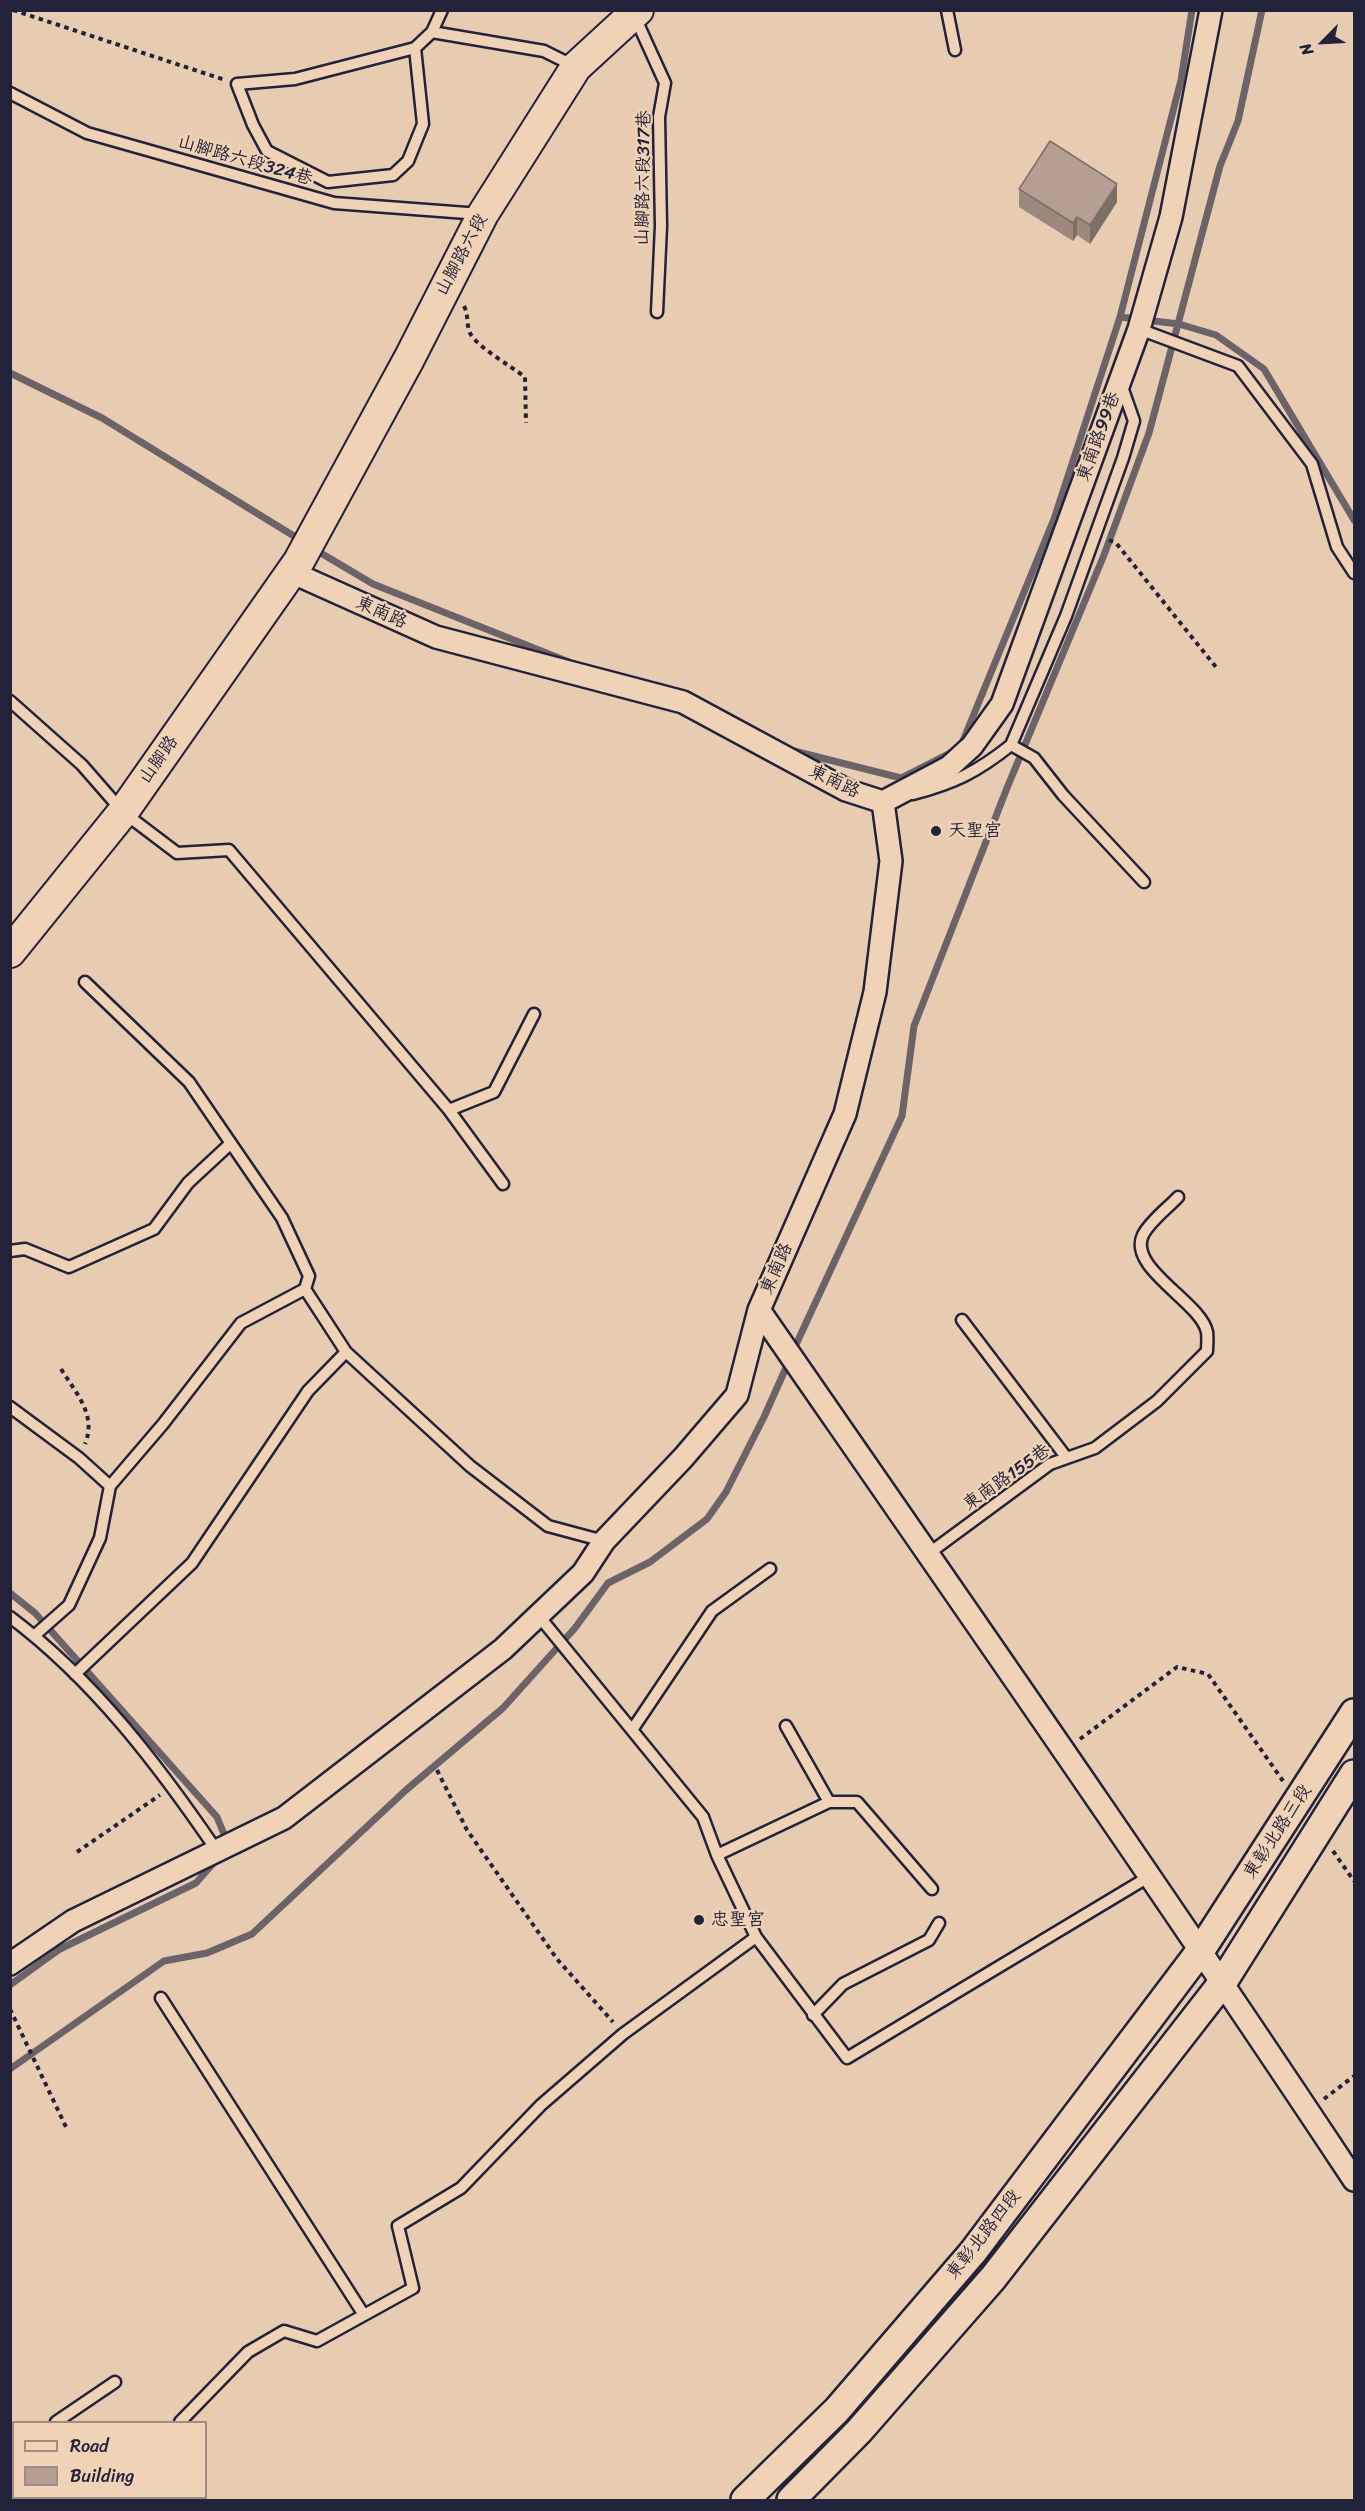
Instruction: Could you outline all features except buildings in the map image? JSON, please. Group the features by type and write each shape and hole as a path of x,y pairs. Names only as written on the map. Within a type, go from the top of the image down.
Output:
{"main road":[{"name":"山腳路六段","path":"295,567 320,524 483,214 576,67 636,13"},
{"name":"山腳路","path":"10,952 123,812 295,567"}],"street":[{"name":"東南路99巷","path":"883,802 949,767 972,746 1002,704 1139,329 1171,217 1211,10"},
{"name":"東南路","path":"10,1964 73,1921 284,1818 503,1649 583,1573 604,1541 683,1458 737,1395 759,1310 848,1103 875,992 891,861 883,802 846,790 682,702 436,637 295,567"},
{"path":"759,1310 1065,1750 1354,2180"},
{"name":"東彰北路三段","path":"1201,1950 1354,1713"},
{"name":"東彰北路三段","path":"1223,1982 1354,1774"},
{"name":"東彰北路四段","path":"745,2500 837,2410 973,2252 1201,1950"},
{"name":"東彰北路四段","path":"791,2500 859,2431 993,2278 1223,1982"}],"lane":[{"path":"415,48 423,124 408,161 393,175 328,182 267,151 237,84 295,79 415,48 432,32 442,10"},
{"path":"947,10 955,50"},
{"name":"山腳路六段317巷","path":"636,13 665,83 659,117 661,226 657,312"},
{"path":"432,32 544,51 576,67"},
{"name":"山腳路六段324巷","path":"10,93 87,133 334,203 483,214"},
{"path":"1139,329 1238,366 1312,464 1337,548 1354,573"},
{"path":"883,802 947,786 966,777 1011,746 1066,616 1123,458 1134,421 1120,381"},
{"path":"10,701 82,765 123,812 177,853 230,850 449,1110 503,1184"},
{"path":"1011,746 1034,758 1064,795 1143,882"},
{"path":"35,1635 69,1605 100,1538 110,1486 163,1424 241,1323 305,1289 309,1276 282,1218 189,1082 85,982"},
{"path":"449,1110 494,1092 534,1014"},
{"path":"10,1251 25,1250 69,1267 154,1229 189,1183 230,1144"},
{"name":"東南路155巷","path":"928,1554 1050,1464 1095,1448 1157,1401 1207,1351 1207,1331 1193,1311 1156,1273 1144,1257 1140,1247 1144,1233 1178,1197"},
{"path":"305,1289 346,1352 470,1466 548,1526 604,1541"},
{"path":"962,1320 1066,1457"},
{"path":"75,1674 192,1563 308,1392 346,1352"},
{"path":"10,1407 79,1458 110,1486"},
{"path":"632,1730 712,1611 770,1569"},
{"path":"538,1615 703,1817 717,1856 756,1936 847,2058 1150,1876"},
{"path":"10,1617 35,1635 75,1674 225,1847"},
{"path":"786,1726 829,1802"},
{"path":"717,1856 829,1802 857,1802 932,1889"},
{"path":"813,2015 843,1984 929,1940 939,1923"},
{"path":"181,2421 248,2352 285,2331 317,2341 413,2288 398,2226 461,2188 541,2105 623,2034 756,1936"},
{"path":"161,1998 364,2315"},
{"path":"57,2421 115,2382"}],"path":[{"path":"13,10 237,84"},
{"path":"443,291 463,305 469,316 468,331 476,342 525,377 526,423"},
{"path":"1096,533 1116,543 1216,667"},
{"path":"62,1369 87,1410 89,1433 79,1458"},
{"path":"1065,1750 1177,1667 1208,1674 1298,1802"},
{"path":"437,1770 468,1830 557,1959 623,2034"},
{"path":"77,1852 173,1786"},
{"path":"1319,1831 1354,1881"},
{"path":"10,2009 66,2127"},
{"path":"1308,2111 1354,2076"}],"waterway":[{"path":"794,751 901,778 960,748 1054,519 1120,317 1181,80 1192,10"},
{"path":"793,1351 902,1116 914,1026 1007,788 1104,555 1149,433 1220,166 1238,121 1262,10"},
{"path":"1120,317 1179,324 1216,335 1264,369 1354,520"},
{"path":"10,373 102,418 302,541"},
{"path":"314,549 373,584 569,662"},
{"path":"10,2069 164,1961 207,1953 252,1934 406,1790 503,1708 575,1628 608,1583 650,1562 707,1519 726,1492 789,1361"},
{"path":"10,1593 35,1613 217,1817 226,1839 224,1844"},
{"path":"10,1985 60,1949 196,1883 217,1859"}],"place":[{"name":"天聖宮","path":"936,831"},
{"name":"忠聖宮","path":"699,1920"}]}
